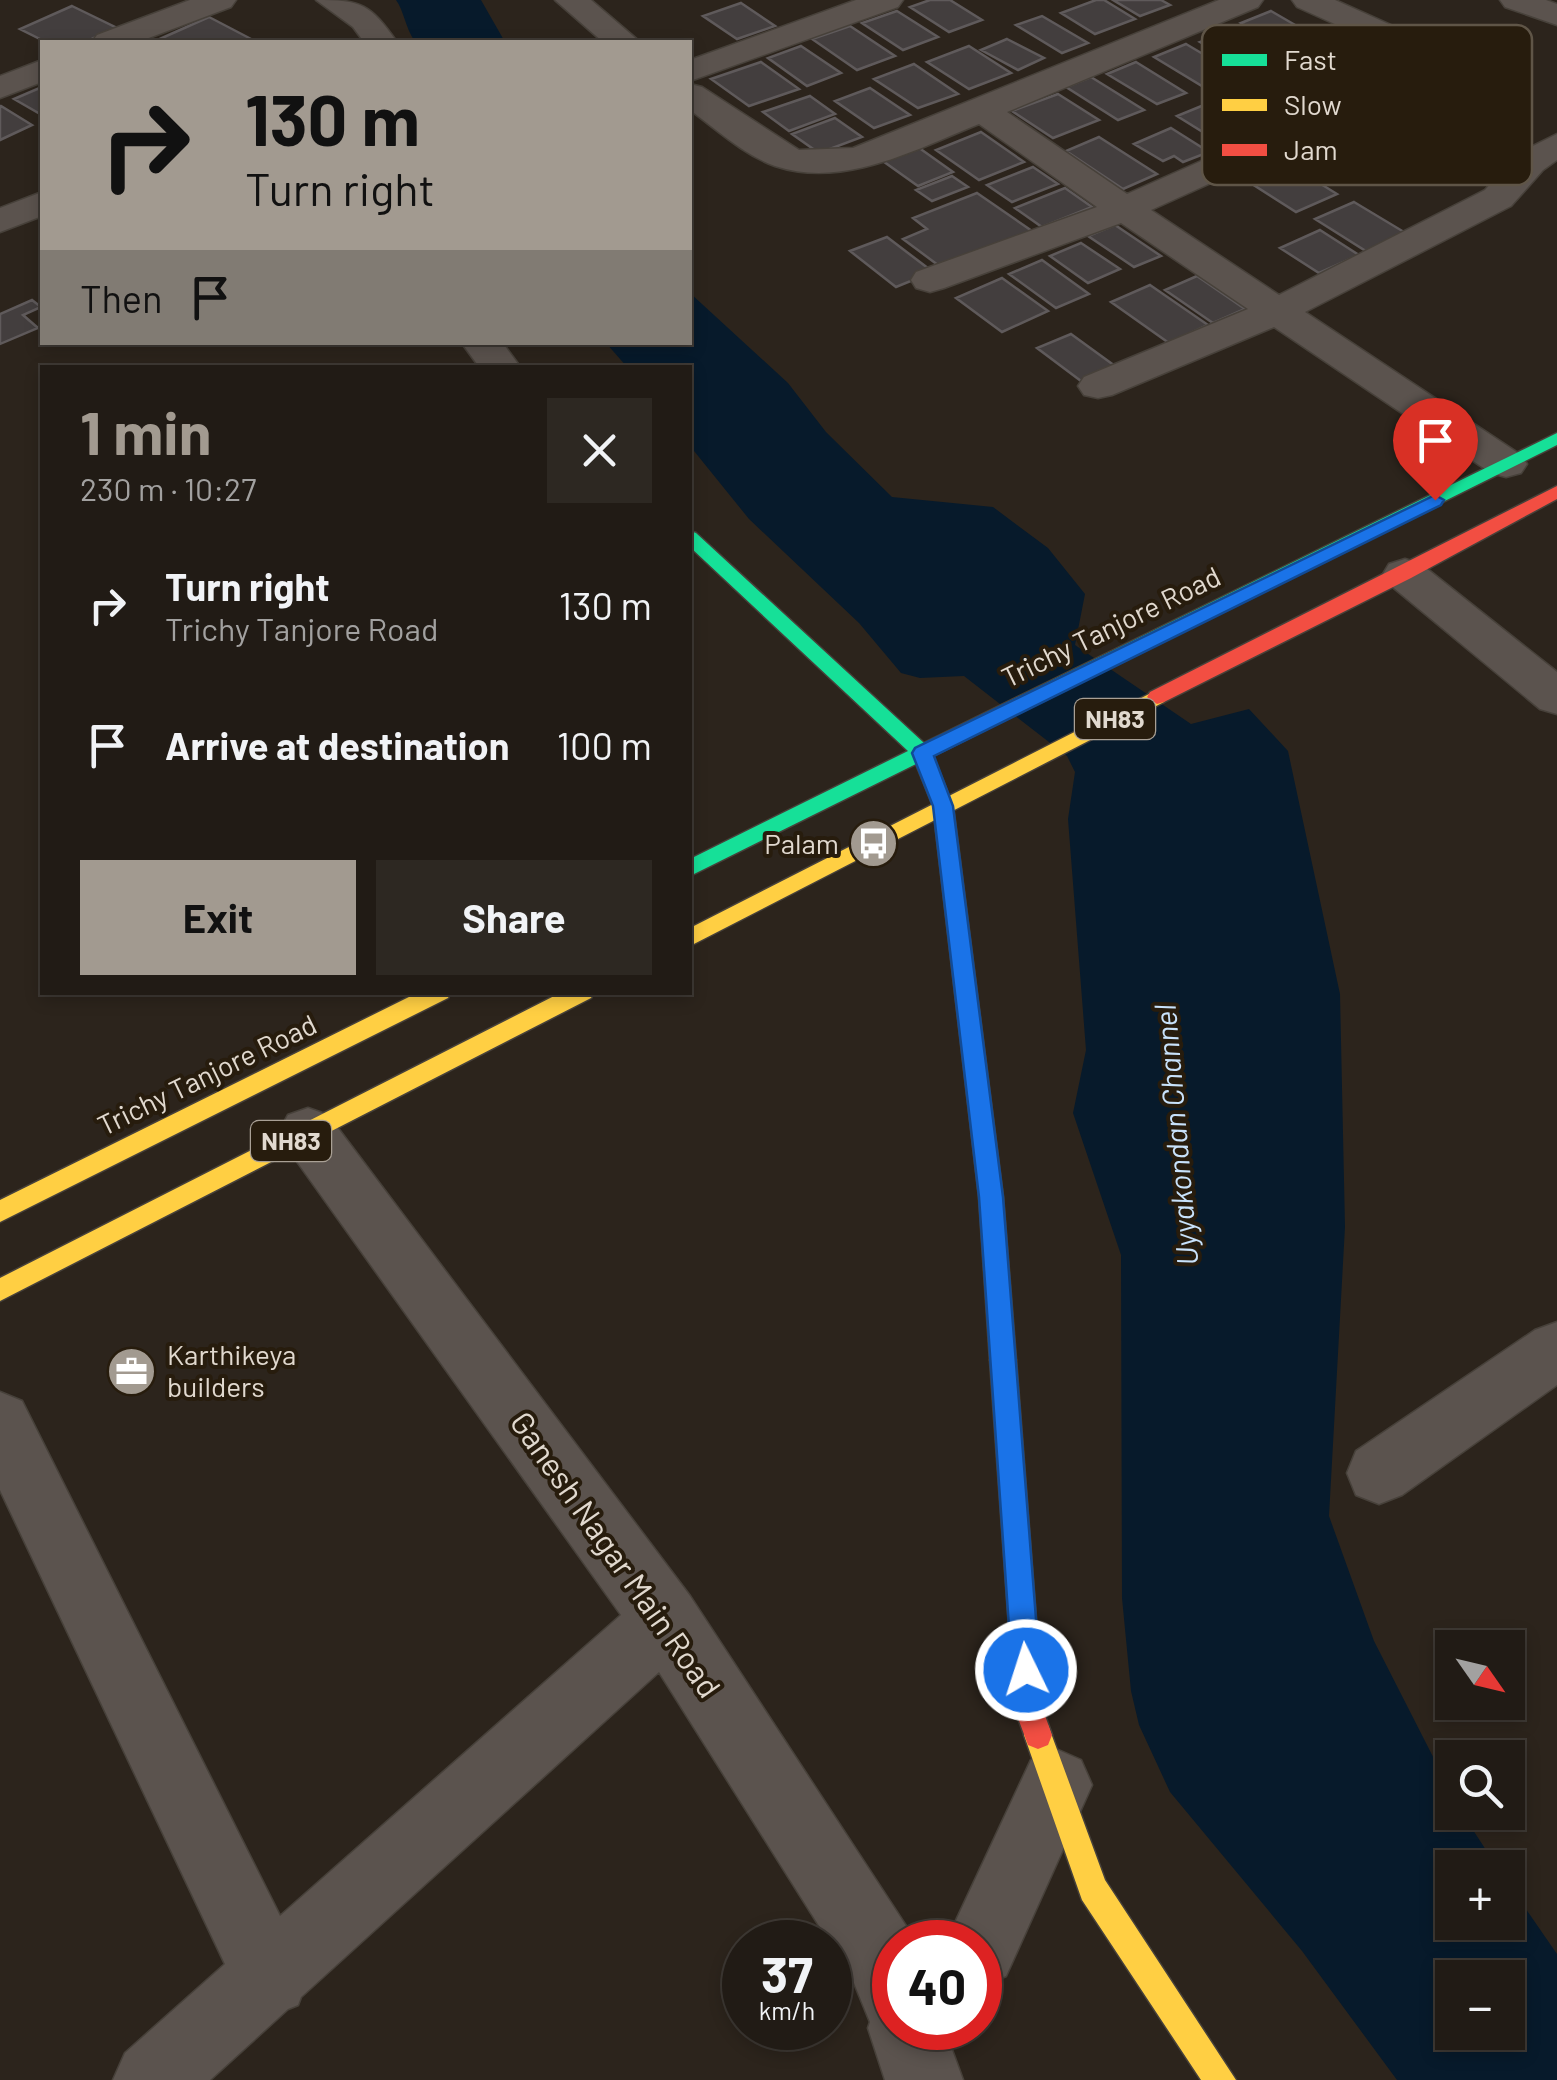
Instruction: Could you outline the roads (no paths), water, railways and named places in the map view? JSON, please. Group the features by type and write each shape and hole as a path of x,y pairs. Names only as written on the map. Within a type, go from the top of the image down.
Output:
{"main road":[{"name":"Trichy Tanjore Road","path":"692,867 1557,438"},
{"name":"NH83","path":"692,937 1041,754 1552,501"},
{"path":"692,539 922,753 943,806 991,1197 1029,1710 1093,1889 1220,2080"},
{"name":"Trichy Tanjore Road","path":"0,1212 434,995"},
{"name":"NH83","path":"0,1290 576,995"}],"street":[{"path":"114,40 220,0"},
{"path":"332,0 365,20 379,40"},
{"path":"571,0 620,40"},
{"path":"692,70 887,0"},
{"path":"692,95 788,158 816,164 848,160 982,110 1247,0"},
{"path":"1308,0 1364,25"},
{"path":"1516,0 1557,15"},
{"path":"0,88 40,71"},
{"path":"982,110 1122,210 1280,310 1506,464"},
{"path":"1532,161 1557,145"},
{"path":"930,280 1122,210 1202,174"},
{"path":"1098,386 1280,310 1498,198 1510,185"},
{"path":"0,221 40,204"},
{"path":"483,345 499,365"},
{"path":"1405,574 1557,697"},
{"name":"Ganesh Nagar Main Road","path":"308,1132 666,1620 872,1942"},
{"path":"1379,1473 1557,1350"},
{"path":"0,1422 270,1978"},
{"path":"152,2080 666,1620"},
{"path":"994,1920 1056,1786"}],"water":[{"path":"396,0 481,0 504,40 414,40"},
{"name":"Uyyakondan Channel","path":"692,295 788,383 826,432 892,497 993,507 1048,548 1085,594 1075,645 1191,724 1249,709 1288,751 1340,994 1345,1227 1329,1516 1374,1641 1435,1761 1435,1830 1473,1830 1486,1850 1435,1850 1435,1940 1525,1940 1525,1908 1557,1954 1557,2080 1397,2080 1302,1951 1170,1792 1139,1725 1131,1691 1122,1598 1121,1255 1073,1113 1086,1050 1068,819 1075,772 1067,756 964,676 920,678 901,673 859,623 749,519 692,448 692,365 625,365 608,345 692,345"}],"place":[{"name":"Palam","path":"874,844"},
{"name":"Karthikeya builders","path":"132,1371"}]}
